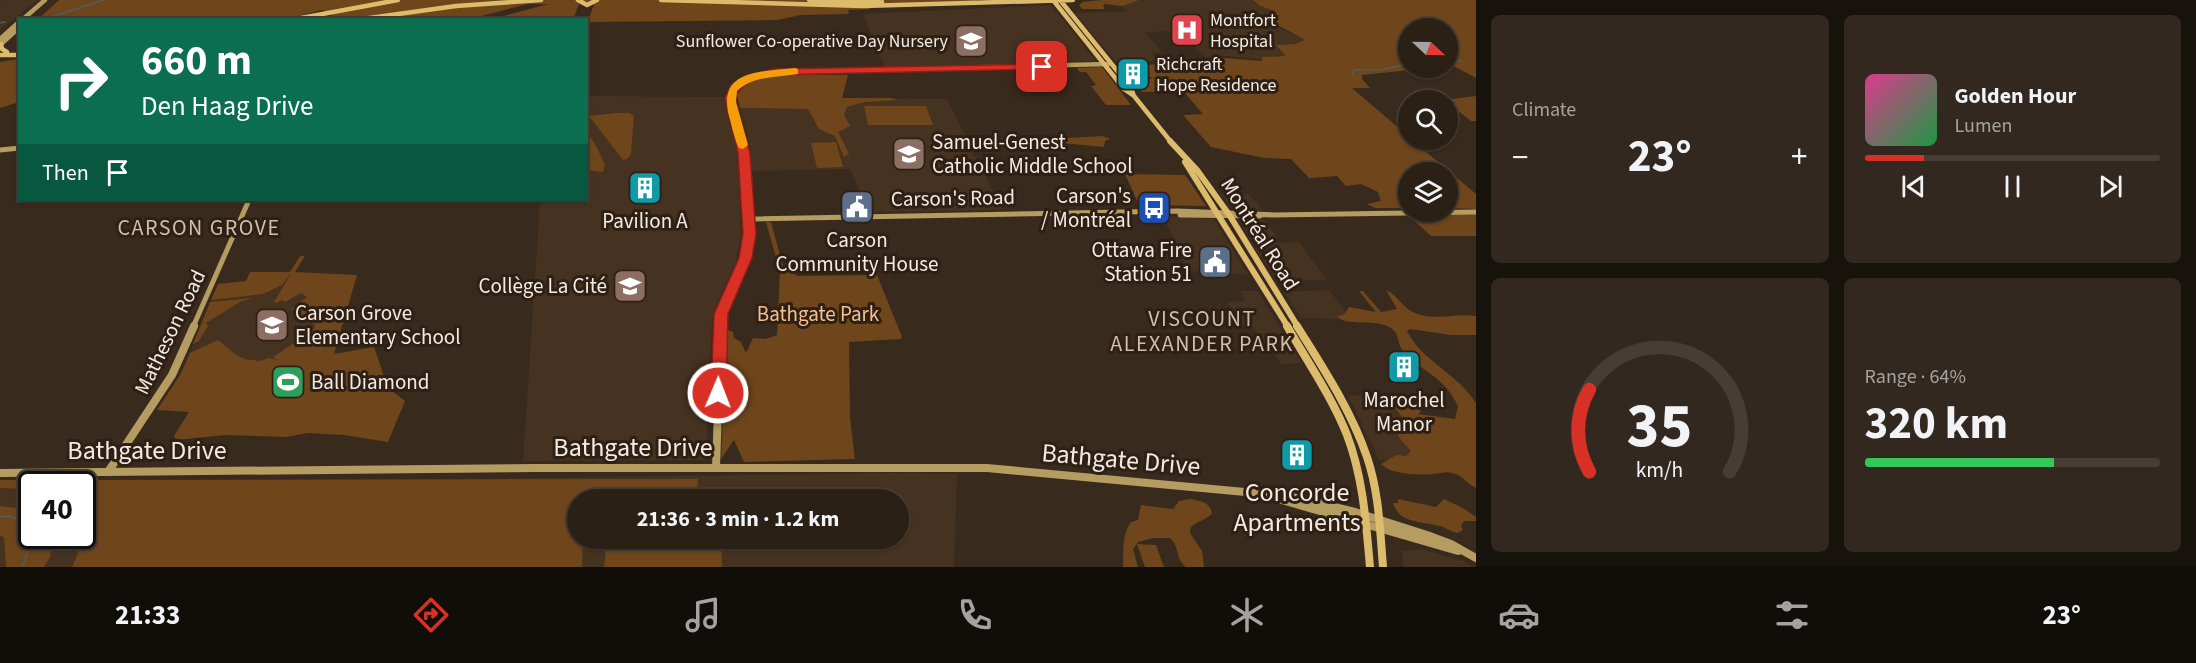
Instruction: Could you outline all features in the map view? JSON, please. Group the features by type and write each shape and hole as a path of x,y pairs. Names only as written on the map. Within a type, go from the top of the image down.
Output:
{"main road":[{"path":"301,18 398,0"},
{"path":"369,18 447,7 541,0"},
{"path":"578,0 587,5 597,0"},
{"path":"661,0 862,4 1074,0"},
{"path":"809,0 862,4 987,0"},
{"name":"Montréal Road","path":"1053,0 1112,64 1131,88 1134,96"},
{"name":"Montréal Road","path":"1060,0 1066,12 1124,89 1134,96 1183,157 1197,170 1318,379 1342,425 1355,460 1366,519 1370,567"},
{"path":"1031,2 1052,4 1066,12 1068,3 1074,0"},
{"path":"0,44 6,51 18,53"},
{"path":"0,54 6,51"},
{"path":"0,54 18,53"},
{"name":"Montréal Road","path":"1223,214 1331,381 1356,427 1369,464 1381,523 1383,567"},
{"path":"1342,425 1356,427"}],"street":[{"path":"24,18 45,0"},
{"path":"31,18 51,0"},
{"path":"0,39 18,24"},
{"path":"0,44 18,29"},
{"path":"716,467 721,314 746,258 749,242 744,153 730,95 734,87 746,79 784,72 1112,64"},
{"path":"0,150 18,148"},
{"name":"Matheson Road","path":"108,472 172,375 249,201"},
{"name":"Carson's Road","path":"749,219 1158,212 1275,215 1476,212"},
{"name":"Bathgate Drive","path":"0,473 716,467 987,468 1266,494 1381,523 1473,556"}],"shaded area":[{"path":"38,0 0,30 0,1"},
{"name":"Montfort Hospital","path":"1131,0 1253,0 1260,6 1275,11 1279,28 1305,40 1295,44 1276,45 1287,56 1261,59 1206,57 1180,31 1145,32 1162,52 1151,53 1159,61 1118,62 1075,13 1126,11 1119,2"},
{"path":"1051,5 1095,60 885,68 863,14"},
{"name":"Collège La Cité","path":"588,96 724,97 738,152 741,236 736,262 716,305 712,320 706,460 523,461 540,201 588,201"},
{"name":"Samuel-Genest Catholic Middle School","path":"819,98 947,99 1002,210 869,212 850,169 750,171 751,151 740,108 823,109"},
{"path":"1221,194 1249,194 1262,210 1233,209"},
{"path":"1163,216 1214,219 1248,275 1188,271"},
{"path":"1242,220 1265,220 1278,238 1251,237 1240,223"},
{"path":"1299,242 1327,280 1278,281 1255,248 1261,243"},
{"name":"Carson Grove Elementary School","path":"250,272 357,275 334,354 183,369 218,284 246,281"},
{"path":"1329,290 1352,319 1301,318 1284,292"},
{"path":"1239,291 1258,291 1301,363 1282,364 1254,329 1246,329 1227,302 1245,301"},
{"path":"1348,395 1392,397 1408,423 1420,462 1379,460"},
{"path":"957,474 954,567 0,567 0,481 18,481 18,549 96,549 96,481"},
{"path":"1422,549 1463,561 1473,567 1403,567 1402,551"}],"green space":[{"path":"59,0 977,0 978,3 871,5 870,9 848,10 849,14 800,15 778,20 588,22 594,4 579,4 574,18 496,18 548,4 527,4 474,18 335,18 323,10 288,18 39,18"},
{"path":"1139,0 1122,6 1105,4 1103,6 1105,9 1082,9 1079,5 1083,2"},
{"path":"1253,0 1476,0 1476,78 1458,68 1458,18 1398,18 1398,71 1362,75 1362,79 1370,88 1352,88 1398,127 1398,150 1424,150 1438,162 1398,162 1398,208 1375,208 1367,204 1381,201 1378,192 1361,184 1346,186 1337,176 1309,178 1291,159 1264,158 1211,147 1183,115 1203,114 1183,91 1142,92 1130,80 1152,79 1142,65 1196,63 1225,58 1262,61 1262,57 1286,56 1276,45 1295,44 1305,40 1268,20 1275,11 1260,6"},
{"path":"18,59 18,102 0,108 0,62"},
{"path":"1102,67 1131,105 1106,105 1091,86 1096,85 1086,72 1080,72 1077,68"},
{"path":"784,75 848,75 842,98 898,100 865,102 847,107 844,115 850,126 838,132 849,154 844,157 835,136 819,129 808,109 740,108 737,95 746,85 764,78"},
{"path":"1476,96 1476,121 1471,121 1458,111 1458,98"},
{"path":"864,106 926,106 933,125 868,125"},
{"path":"629,113 634,116 631,154 623,160 589,116"},
{"path":"588,134 605,165 603,172 588,170"},
{"path":"1103,136 1110,139 1105,141 1104,147 1062,143 1062,139 1066,138"},
{"path":"836,142 843,167 817,168 811,143"},
{"path":"1125,174 1185,175 1206,206 1139,205"},
{"path":"1458,179 1476,194 1476,209 1458,208"},
{"path":"1476,214 1476,236 1431,236 1416,222 1458,222 1458,215"},
{"name":"Bathgate Park","path":"766,222 771,222 784,270 794,270 796,276 877,275 902,337 901,339 849,342 850,418 855,459 744,462 734,440 721,459 727,330 733,332 734,338 741,342 746,353 753,338 766,339 777,335 780,272"},
{"path":"300,256 305,256 295,272 357,275 334,354 374,347 388,388 405,401 388,442 344,435 308,433 286,437 226,435 176,440 174,436 189,412 157,410 180,375 190,353 218,340 245,359 257,360 256,362 269,358 278,360 273,357 300,339 311,335 315,325 291,309 307,297 301,293 285,302 282,300 274,302 292,272 282,285 263,294 211,300 218,284 246,281 250,272 290,272"},
{"path":"1386,290 1415,313 1437,317 1476,316 1476,335 1451,335 1410,329 1407,331 1421,351 1459,383 1476,403 1476,488 1452,473 1405,474 1385,468 1381,464 1396,455 1406,456 1411,451 1400,439 1394,427 1406,422 1392,404 1392,400 1401,399 1415,403 1421,411 1418,414 1455,419 1458,406 1440,381 1403,351 1391,328 1374,323 1348,322 1337,317 1345,314 1349,307 1376,312 1359,291 1363,291 1381,312 1397,309"},
{"path":"253,298 240,302 206,323 208,326 199,341 193,344 210,302"},
{"path":"698,479 697,489 567,489 567,549 583,549 582,567 72,567 78,549 96,549 96,480"},
{"path":"0,480 18,480 18,489 0,488"},
{"path":"1190,499 1207,504 1212,514 1191,527 1190,533 1202,551 1204,567 1186,567 1180,560 1170,538 1153,538 1138,542 1133,549 1138,567 1123,567 1126,533 1131,522 1138,520 1141,505 1173,509 1179,501"},
{"path":"1398,499 1436,507 1444,499 1463,508 1476,517 1476,521 1464,521 1461,526 1463,530 1457,533 1412,521 1400,515 1396,510 1393,503 1398,503"},
{"path":"0,506 18,508 18,549 52,549 50,557 44,567 6,567 4,537 0,536"},
{"path":"1137,544 1156,545 1164,567 1145,567"},
{"path":"606,549 721,549 722,567 604,567"}],"waterway":[{"path":"48,18 103,0"},
{"path":"0,23 5,22"},
{"path":"1354,77 1352,72 1355,70 1380,70 1398,66"},
{"path":"0,517 8,516 18,519"},
{"path":"22,567 29,549"}],"slow traffic":[{"path":"743,145 731,102 732,90 742,81 755,76 795,71"}],"place":[{"name":"Montfort Hospital","path":"1187,30"},
{"name":"Sunflower Co-operative Day Nursery","path":"971,41"},
{"name":"Richcraft Hope Residence","path":"1133,74"},
{"name":"Samuel-Genest Catholic Middle School","path":"909,154"},
{"name":"Pavilion A","path":"645,188"},
{"name":"Carson Community House","path":"857,207"},
{"name":"Carson's / Montréal","path":"1154,208"},
{"name":"Ottawa Fire Station 51","path":"1215,262"},
{"name":"Collège La Cité","path":"630,286"},
{"name":"Carson Grove Elementary School","path":"272,325"},
{"name":"Marochel Manor","path":"1404,367"},
{"name":"Ball Diamond","path":"288,382"},
{"name":"Concorde Apartments","path":"1297,455"}],"district":[{"name":"CARSON GROVE","path":"199,227"},
{"name":"VISCOUNT ALEXANDER PARK","path":"1202,330"}],"route":[{"path":"718,393 721,314 746,258 750,234 744,153 730,98 734,87 752,77 775,72 1042,67"}]}
